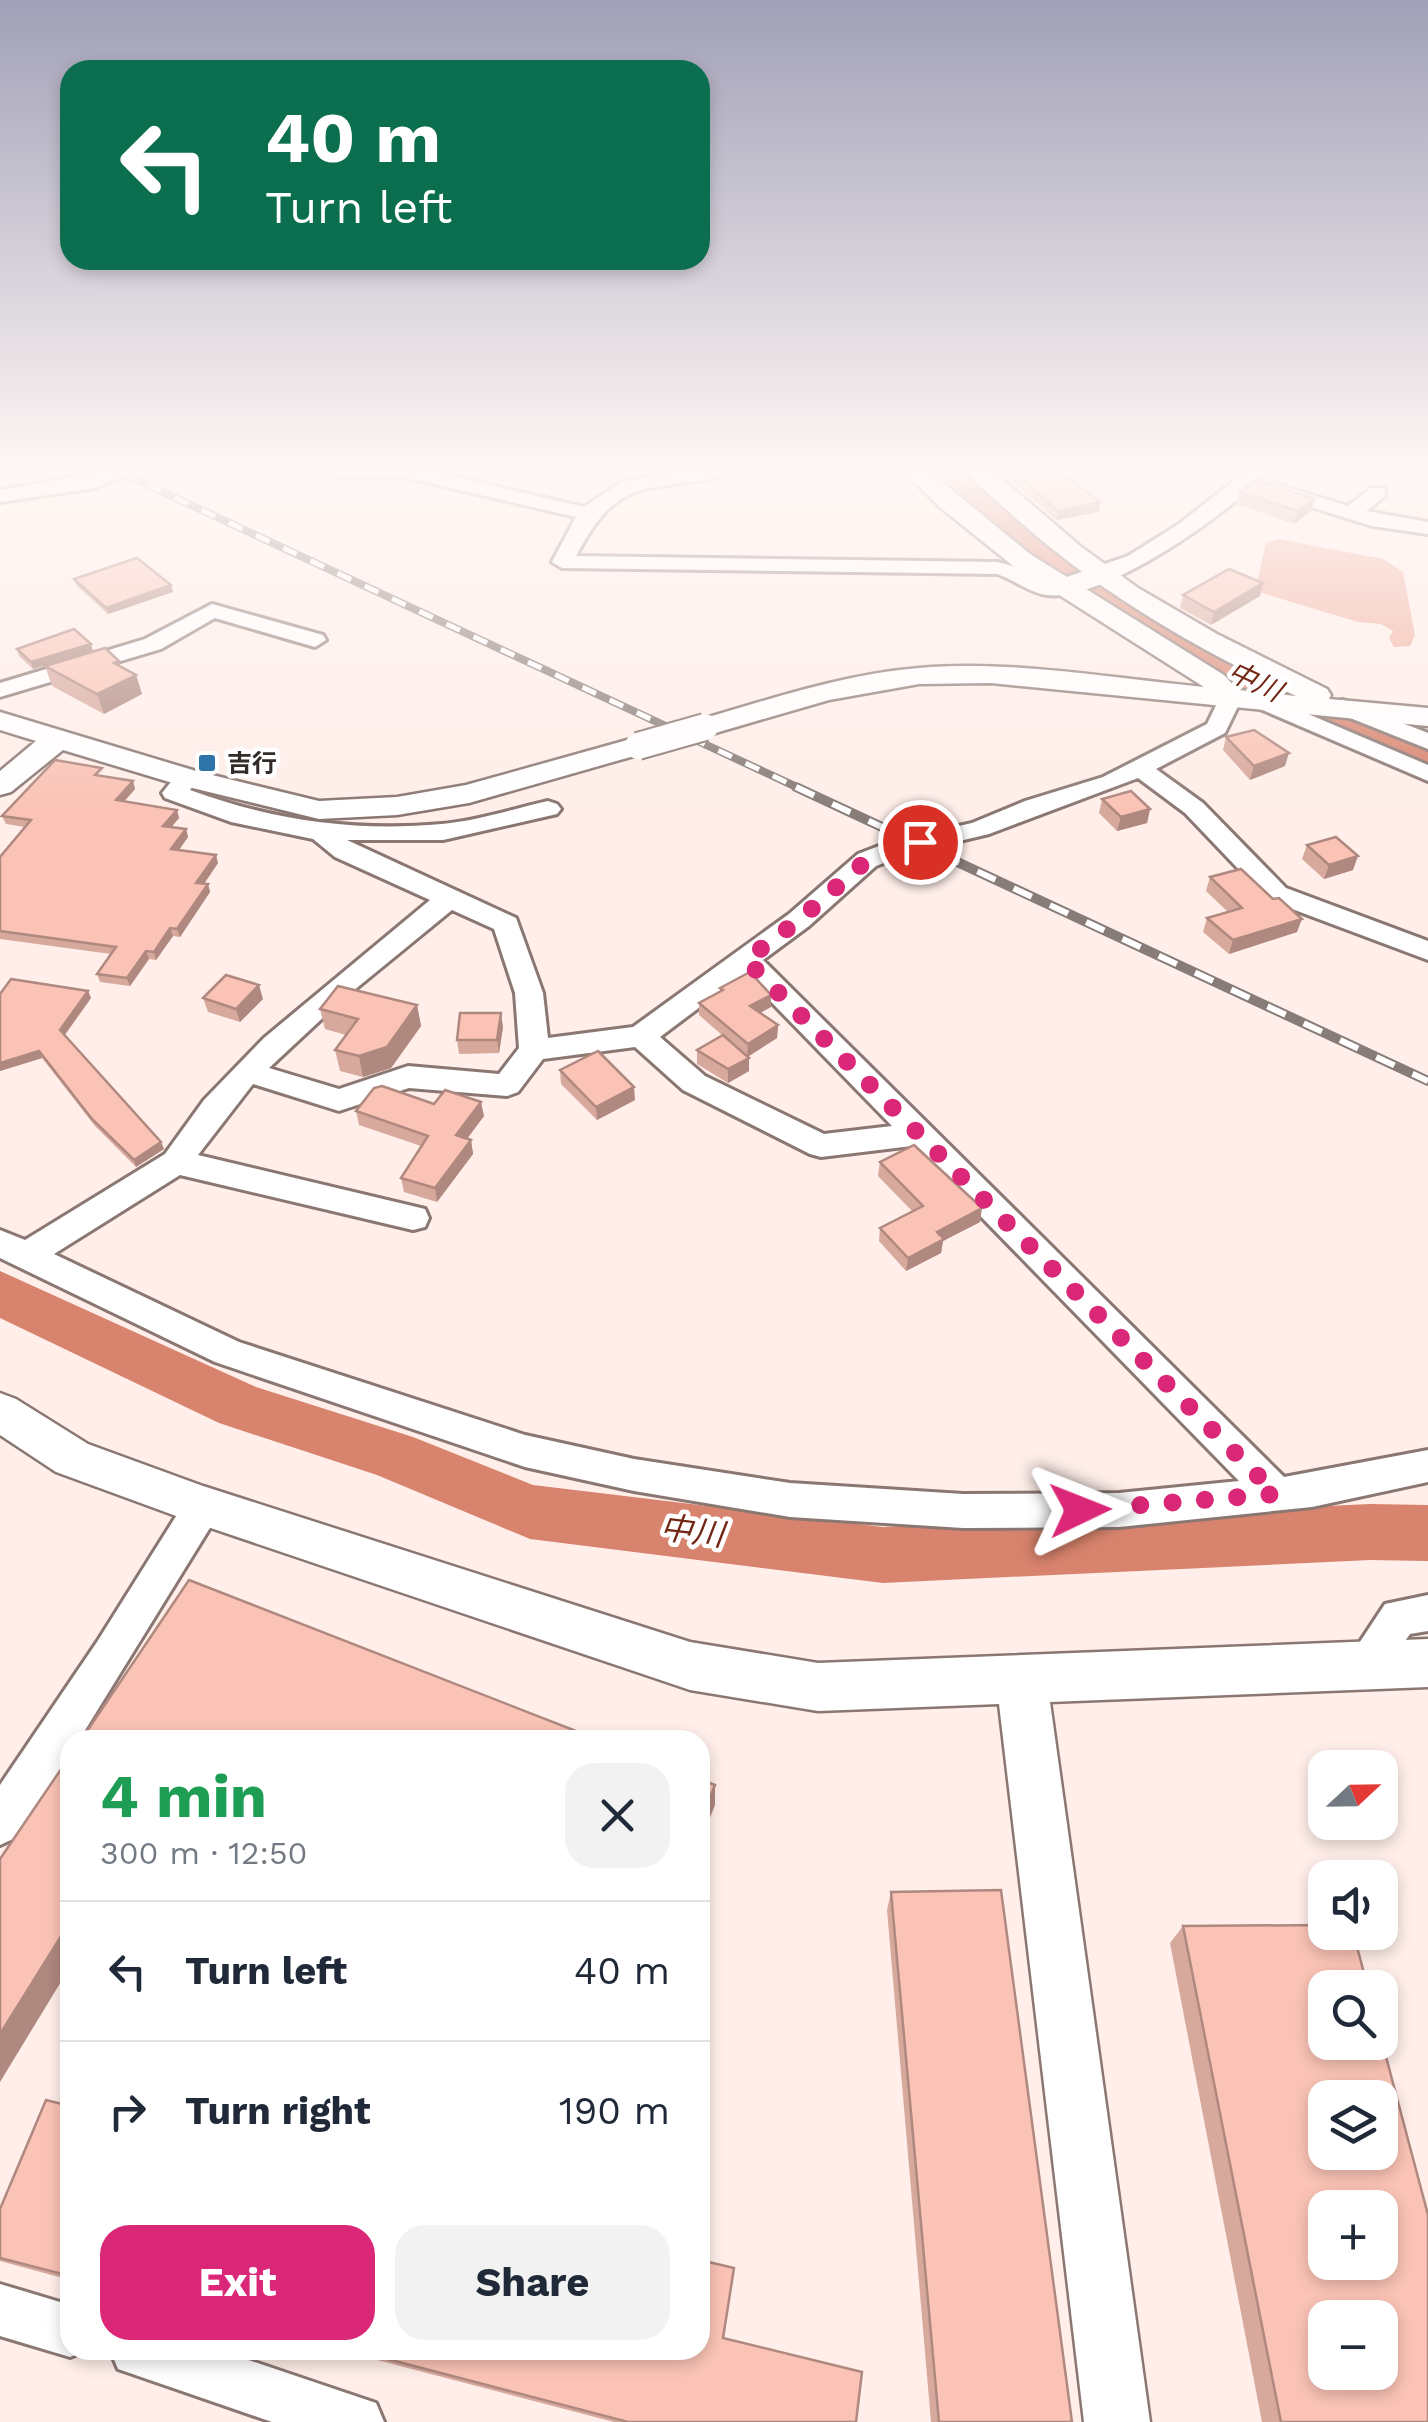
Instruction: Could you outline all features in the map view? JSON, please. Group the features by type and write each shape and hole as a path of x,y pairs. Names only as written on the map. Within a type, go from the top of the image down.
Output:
{"street":[{"path":"1042,585 1050,589 1069,585"},
{"path":"1115,585 1248,662 1428,742"},
{"path":"1066,586 1245,699 1428,774"},
{"path":"0,690 152,644 212,610 315,640"},
{"path":"0,721 187,778 319,810 398,806 470,794 824,692 918,676 992,676 1428,717"},
{"path":"534,1050 641,1036 799,920 867,860 901,847 980,829 1034,806 1112,782 1217,728 1245,699"},
{"path":"0,786 56,740"},
{"path":"1138,767 1194,808 1277,894 1428,950"},
{"path":"187,778 174,793 240,816 321,833 442,832 548,809"},
{"path":"248,1072 338,1100 408,1077 507,1086 534,1050 529,993 506,924 452,896 344,850 321,833"},
{"path":"12,1250 176,1162 219,1102 248,1072 326,1000 452,896"},
{"path":"746,960 1276,1494"},
{"path":"641,1036 694,1083 822,1146 920,1134"},
{"path":"176,1162 413,1218"},
{"path":"12,1250 227,1352 525,1451 634,1475 790,1500 963,1511 1118,1510 1312,1490 1428,1466"},
{"path":"0,1412 72,1458 203,1506 690,1666 818,1688 1428,1663"},
{"path":"62,1730 203,1506"},
{"path":"1364,1666 1399,1617 1428,1613"},
{"path":"1021,1678 1117,2422"},
{"path":"0,1823 60,1733"},
{"path":"0,2310 60,2327"},
{"path":"171,2360 356,2422"}],"shaded area":[{"path":"1256,585 1405,585 1415,635 1410,646 1394,647 1389,638 1393,631 1381,624 1358,622 1255,591"}],"building":[{"path":"81,585 171,585 106,608"},
{"path":"1201,585 1260,585 1214,612 1183,595"},
{"path":"74,629 91,644 31,662 17,649"},
{"path":"105,648 119,661 114,663 136,675 97,694 45,666"},
{"path":"1254,730 1289,753 1254,766 1226,737"},
{"path":"55,760 102,768 95,775 133,781 116,800 177,810 163,826 186,829 171,849 216,855 196,883 208,884 177,929 170,928 154,952 146,951 127,978 97,974 116,947 0,931 0,857 31,820 2,816"},
{"path":"1131,791 1150,809 1121,817 1102,799"},
{"path":"1336,837 1358,856 1329,865 1307,845"},
{"path":"1241,869 1302,919 1233,940 1207,918 1242,908 1210,877"},
{"path":"750,972 771,995 750,1006 778,1025 748,1044 699,1003"},
{"path":"226,975 259,985 236,1009 203,998"},
{"path":"11,979 88,991 60,1030 161,1142 134,1160 92,1119 39,1051 0,1063 0,994"},
{"path":"338,986 417,1005 387,1047 359,1056 335,1050 358,1019 320,1009"},
{"path":"460,1013 501,1013 497,1040 457,1040"},
{"path":"723,1035 749,1058 728,1069 697,1050"},
{"path":"598,1051 634,1087 596,1107 560,1070"},
{"path":"382,1086 434,1104 445,1090 481,1102 456,1135 471,1140 435,1188 401,1178 428,1136 356,1111 374,1088"},
{"path":"914,1145 982,1208 937,1232 944,1239 908,1258 880,1228 923,1206 880,1162"},
{"path":"189,1580 573,1730 88,1730"},
{"path":"60,1771 60,1938 0,2034 0,1859"},
{"path":"1001,1890 1072,2422 939,2422 891,1892"},
{"path":"1308,1925 1308,1950 1358,1950 1363,1970 1308,1970 1308,2060 1387,2060 1392,2080 1308,2080 1308,2170 1398,2170 1398,2102 1428,2215 1428,2422 1281,2422 1183,1926"},
{"path":"46,2100 60,2104 60,2273 0,2258 0,2209"},
{"path":"710,2262 734,2268 723,2338 862,2372 856,2422 628,2422 391,2360 710,2360"}],"waterway":[{"name":"中川","path":"1081,585 1222,667 1428,760"},
{"name":"中川","path":"0,1293 240,1406 392,1455 530,1512 883,1555 1370,1532 1428,1533"}],"railway":[{"path":"363,585 801,789"},
{"path":"796,787 1428,1081"}],"place":[{"name":"吉行","path":"207,763"}],"route":[{"path":"920,842 867,860 746,960 1276,1494 1118,1510 1080,1510"}]}
